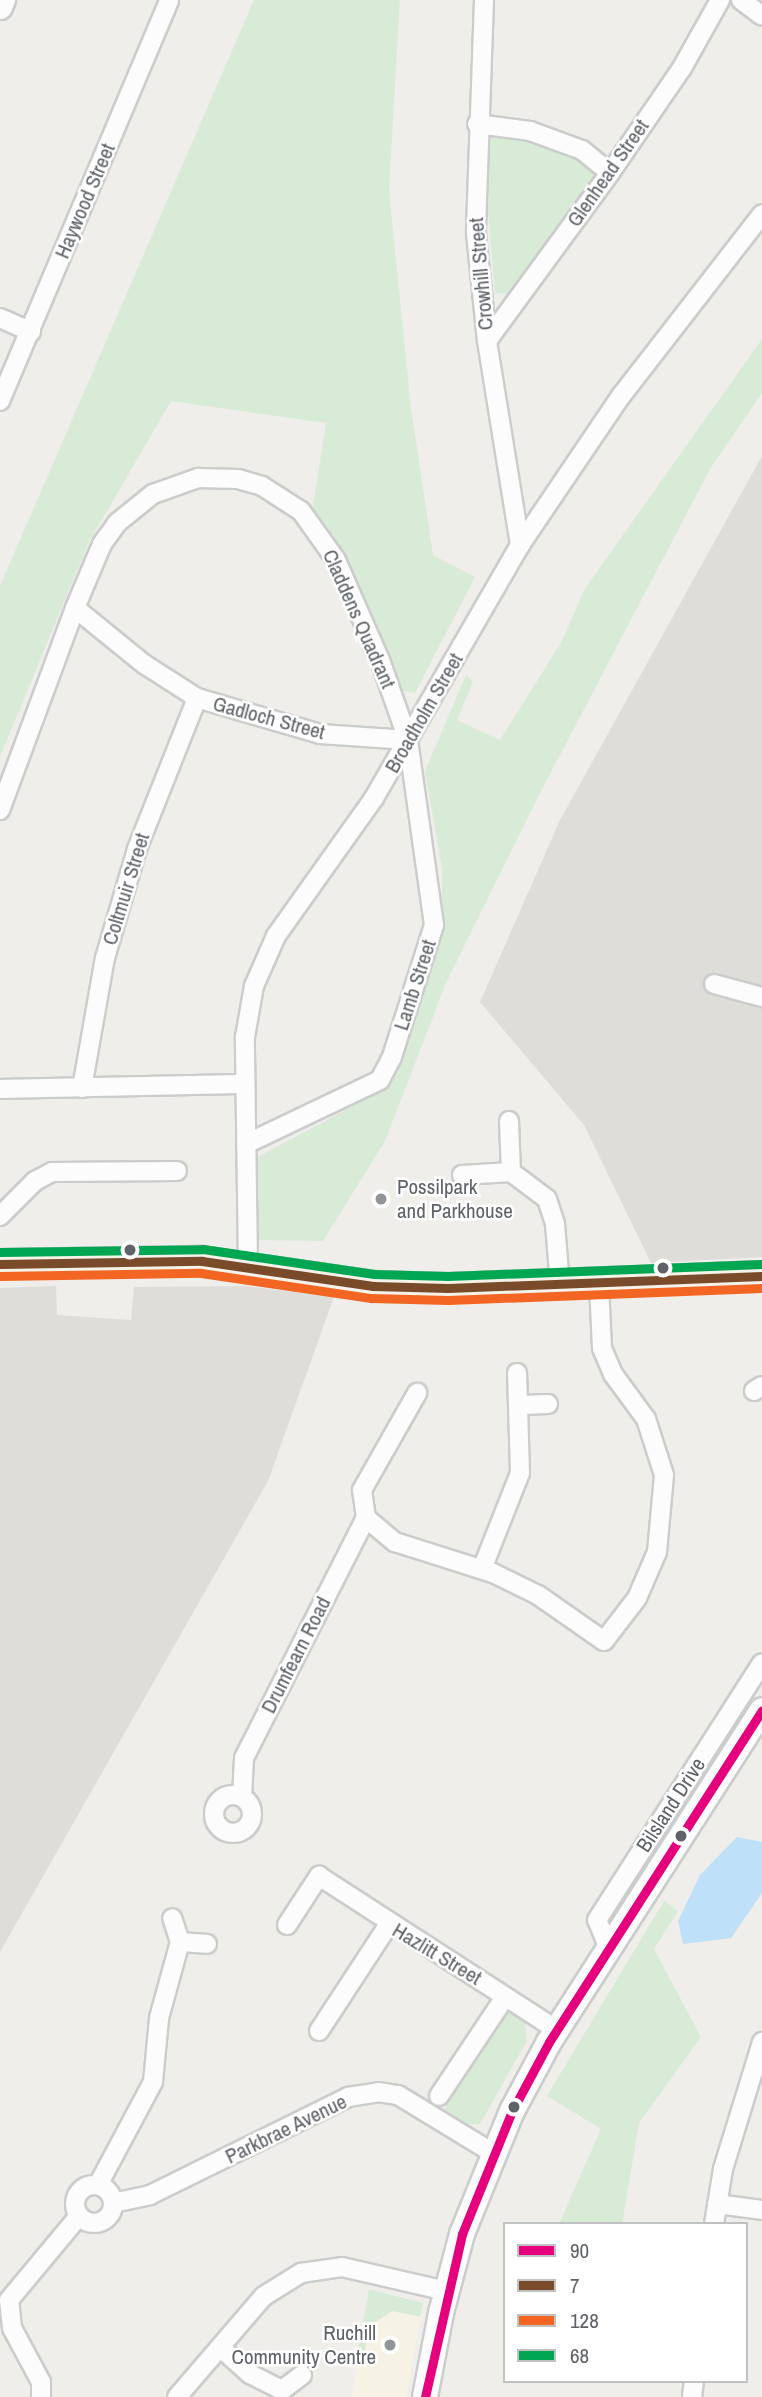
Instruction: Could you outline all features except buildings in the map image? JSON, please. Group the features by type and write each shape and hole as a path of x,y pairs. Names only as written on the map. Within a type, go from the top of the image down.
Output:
{"main road":[{"path":"0,7 3,0"},
{"path":"0,1264 157,1259 248,1266 401,1287 599,1284 762,1276"},
{"name":"Bilsland Drive","path":"425,2397 446,2291 492,2153 557,2030 762,1710"}],"street":[{"name":"Haywood Street","path":"0,401 169,0"},
{"name":"Crowhill Street","path":"484,0 477,124 476,233 487,341 520,545"},
{"name":"Glenhead Street","path":"487,341 610,173 682,68 720,0"},
{"path":"741,0 762,16"},
{"path":"477,124 530,131 582,150 610,173"},
{"name":"Broadholm Street","path":"248,1266 244,1084 248,1012 276,936 363,816 520,545 621,396 762,214"},
{"path":"0,318 31,332"},
{"name":"Claddens Quadrant","path":"0,810 75,608 102,544 117,523 153,494 198,478 238,479 262,486 301,511 336,560 380,660 408,740"},
{"name":"Gadloch Street","path":"75,608 144,664 197,698 320,734 408,740"},
{"name":"Coltmuir Street","path":"82,1088 105,958 137,849 197,698"},
{"name":"Lamb Street","path":"246,1144 368,1088 380,1080 392,1056 434,925 408,740"},
{"path":"714,984 762,997"},
{"path":"0,1089 244,1084"},
{"path":"509,1121 511,1172"},
{"path":"0,1216 35,1181 52,1172 177,1171"},
{"path":"462,1175 511,1172 547,1199 555,1224 560,1285"},
{"path":"366,1518 395,1542 482,1569 538,1594 604,1641 637,1598 657,1552 664,1475 646,1419 613,1374 602,1348 599,1284"},
{"path":"482,1569 520,1473 521,1405 517,1373"},
{"name":"Drumfearn Road","path":"242,1797 244,1758 366,1518 362,1490 417,1392"},
{"path":"521,1405 548,1404"},
{"name":"Bilsland Drive","path":"609,1950 597,1920 762,1663"},
{"name":"Hazlitt Street","path":"287,1925 319,1876 389,1924 557,2030"},
{"path":"98,2185 153,2082 159,2018 180,1942 172,1918"},
{"path":"319,2031 389,1924"},
{"path":"180,1942 207,1944"},
{"path":"439,2096 505,1997"},
{"path":"714,2222 717,2204 756,2079 762,2042"},
{"name":"Parkbrae Avenue","path":"113,2203 150,2195 348,2097 378,2092 398,2095 492,2153"},
{"path":"41,2397 41,2382 12,2328 9,2300 79,2216 76,2196 85,2187 98,2185 108,2191 113,2203 110,2214 101,2222 89,2222 79,2216"},
{"path":"717,2204 762,2210"},
{"path":"177,2397 264,2296 301,2273 342,2267 446,2291"},
{"path":"221,2348 250,2374 282,2393 302,2375"}],"shaded area":[{"path":"762,456 762,1257 651,1263 584,1125 480,1002 560,820"},
{"path":"56,1286 57,1315 131,1320 134,1287 245,1286 334,1297 268,1481 0,1952 0,1288"},
{"path":"369,2289 423,2303 406,2397 352,2397"}],"green space":[{"path":"254,0 400,0 389,189 411,408 433,555 475,577 415,693 395,689 343,553 312,511 326,423 171,401 89,542 0,757 0,586"},
{"path":"488,131 527,133 572,151 601,170 512,294 495,293 484,163"},
{"path":"762,339 762,393 710,469 539,795 446,983 385,1141 323,1241 258,1240 258,1157 390,1086 442,935 442,869 425,771 466,675 473,682 457,720 500,740 562,641 584,590"},
{"path":"664,1901 678,1911 654,1949 701,2037 639,2123 622,2222 560,2222 601,2129 547,2096"},
{"path":"507,2011 525,2021 527,2041 480,2124 468,2124 444,2109"},
{"path":"369,2289 423,2303 420,2317 392,2311 370,2326 362,2364 356,2362"}],"water":[{"path":"737,1837 762,1842 762,1893 731,1938 683,1944 678,1921 700,1875"}],"transit line":[{"name":"68","path":"0,1252 203,1249 374,1274 448,1276 762,1264"},
{"name":"7","path":"0,1264 202,1261 373,1286 448,1288 762,1276"},
{"name":"128","path":"0,1276 201,1273 371,1298 448,1300 762,1288"},
{"name":"90","path":"425,2397 462,2234 512,2111 549,2042 762,1710"}],"place":[{"name":"Possilpark and Parkhouse","path":"381,1199"},
{"name":"Ruchill Community Centre","path":"390,2345"}]}
